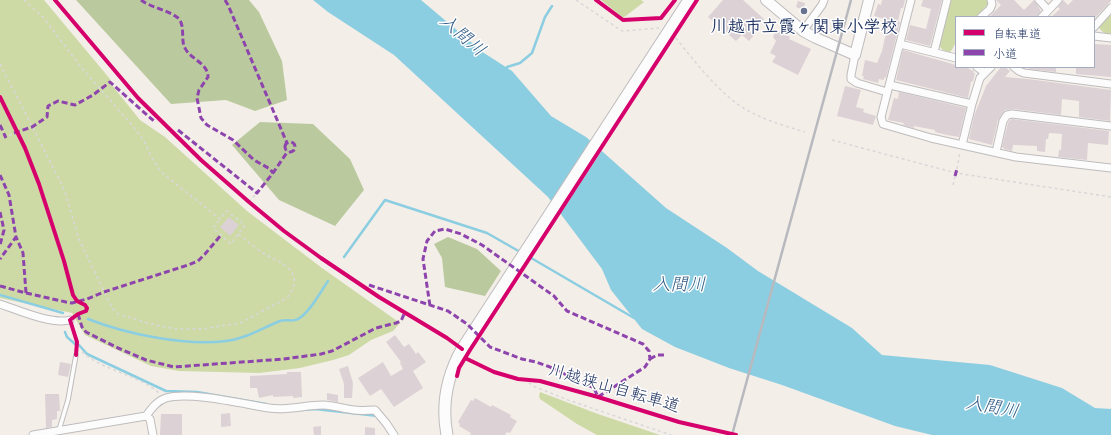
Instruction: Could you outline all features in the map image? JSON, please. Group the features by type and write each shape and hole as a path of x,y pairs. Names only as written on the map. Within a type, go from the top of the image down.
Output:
{"main road":[{"path":"447,435 444,412 448,385 451,372 464,346 671,35 689,0"}],"street":[{"path":"766,0 803,31 855,55"},
{"path":"803,31 824,0"},
{"path":"869,0 855,55 851,79 857,83 972,104"},
{"path":"911,0 881,117 883,124 931,138 996,152 1054,162 1111,168"},
{"path":"934,52 947,0"},
{"path":"982,16 990,9 992,4 991,0"},
{"path":"1039,0 1048,10"},
{"path":"1043,16 1058,0"},
{"path":"1095,26 1111,8"},
{"path":"1095,36 1111,38"},
{"path":"900,44 934,52 955,55"},
{"path":"978,68 984,73"},
{"path":"962,145 977,84 984,73 990,68"},
{"path":"1015,68 1024,73 1111,84"},
{"path":"996,152 1003,121 1007,114 1111,126"},
{"path":"0,304 43,318 64,321 70,320"},
{"path":"33,435 146,416 156,403 163,399 175,396 196,397 270,408 286,409 303,406 324,405 354,410 375,410 394,435"},
{"path":"146,416 150,418 154,435"}],"lane":[{"path":"58,432 68,400 76,354"}],"path":[{"path":"24,0 43,17 81,67 143,139 161,172 220,219"},
{"path":"576,0 622,31 655,28"},
{"path":"671,35 733,101 745,109 767,119 805,132"},
{"path":"0,64 62,185 78,237 112,308 118,314 176,329 202,329 240,323 287,298 291,293 294,283 294,278 288,267 254,247 238,234"},
{"path":"14,126 20,137"},
{"path":"9,136 14,133"},
{"path":"832,140 956,173 1111,197"},
{"path":"957,169 960,152"},
{"path":"953,185 955,176"},
{"path":"249,202 257,193"},
{"path":"244,197 255,207"},
{"path":"227,211 245,225 231,244 213,228 220,219 227,211"},
{"path":"76,354 77,348"},
{"path":"77,348 89,358 155,389 161,394 163,399"},
{"path":"524,379 533,386 568,400 671,435"}],"green space":[{"path":"0,0 44,0 110,79 111,84 140,120 165,137 247,211 322,268 400,323 393,331 371,340 349,355 300,368 259,373 179,371 151,366 85,335 72,313 0,298"},
{"path":"76,0 249,0 259,12 282,61 287,100 255,111 226,100 171,104"},
{"path":"601,0 641,0 644,2 623,18"},
{"path":"951,0 987,0 989,3 977,16 955,16 955,44 950,52 943,50 939,45"},
{"path":"1111,14 1111,34 1104,33 1099,28 1100,25"},
{"path":"260,122 313,124 350,159 364,190 335,226 279,200 232,145"},
{"path":"448,237 477,249 501,271 485,296 445,287 442,258 434,244"},
{"path":"540,392 660,435 597,435 577,424 540,399"}],"water":[{"name":"入間川","path":"313,0 421,0 484,53 512,71 551,116 586,137 666,208 727,248 758,271 852,328 882,355 990,365 1062,388 1095,408 1111,409 1111,435 932,435 895,426 782,385 729,368 675,347 642,329 611,290 602,269 548,197 394,55 328,12"}],"pier":[{"path":"593,140 603,149 559,216 551,204"}],"building":[{"path":"723,0 743,0 764,19 752,32 755,34 749,41 742,35 736,41 708,17"},
{"path":"882,0 905,0 903,8 901,8 898,21 900,22 886,78 884,77 884,80 879,79 878,83 863,79 864,76 862,76 865,60 877,63 882,51 889,20 874,16 878,4 881,5"},
{"path":"923,0 942,0 930,46 906,40 910,25 926,29 931,9 921,6"},
{"path":"996,0 1014,0 1024,10 1034,0 1041,11 1038,16 990,16 1001,5"},
{"path":"1063,0 1068,5 1073,0 1111,0 1096,17 1052,16 1060,9 1058,7"},
{"path":"798,1 805,3 804,10 796,7"},
{"path":"776,30 790,37 789,39 811,49 798,75 772,62 776,56 770,53 776,41 773,37"},
{"path":"1095,44 1111,45 1111,77 1076,74 1076,68 1095,68"},
{"path":"903,50 955,65 955,68 969,68 974,71 973,73 975,73 973,81 971,82 968,98 896,80"},
{"path":"1000,68 1006,68 1010,71 1005,77 1111,90 1110,121 1079,117 1079,101 1062,99 1061,115 1013,109 1005,110 998,120 992,145 969,139 974,116 986,86"},
{"path":"1056,68 1056,72 1029,69"},
{"path":"845,86 861,90 856,107 864,109 863,112 876,116 873,125 837,116"},
{"path":"899,92 966,108 959,137 935,132 935,130 914,126 914,128 903,125 904,123 888,120 894,98 898,99"},
{"path":"1012,119 1109,131 1108,145 1088,143 1087,160 1058,157 1059,150 1061,150 1062,134 1049,133 1048,139 1046,139 1045,152 1037,151 1037,146 1013,145 1012,151 1004,149 1002,147 1008,123"},
{"path":"229,217 239,225 230,236 220,227"},
{"path":"395,335 404,347 409,344 416,354 418,352 426,362 413,371 423,388 394,407 381,389 370,396 358,378 383,362 391,376 403,369 400,363 401,362 386,342"},
{"path":"60,362 71,364 68,377 58,375"},
{"path":"348,366 353,383 352,398 344,398 344,384 339,369"},
{"path":"287,372 301,372 302,397 273,397 273,395 259,398 257,388 250,388 250,376 287,374"},
{"path":"327,393 338,395 338,402 327,400"},
{"path":"45,394 59,394 60,411 57,411 57,419 52,420 52,427 46,428"},
{"path":"475,398 491,407 492,405 511,415 510,417 517,421 510,433 507,432 505,435 470,435 471,433 459,426 460,424 458,422 471,400 473,401"},
{"path":"230,413 231,426 221,427 221,414"},
{"path":"161,414 182,414 182,435 160,435"},
{"path":"321,426 321,435 314,435 313,427"},
{"path":"365,427 375,428 375,435 365,435"}],"waterway":[{"path":"506,70 507,67 520,63 532,53 545,17 552,6"},
{"path":"344,257 385,200 487,233 522,253"},
{"path":"526,255 634,318"},
{"path":"88,319 137,334 156,338 192,342 233,340 247,336 280,321 298,319 310,307 328,281"},
{"path":"0,295 63,313"},
{"path":"65,332 67,337 75,344"},
{"path":"79,345 87,354 166,391 197,392 266,404"},
{"path":"301,410 315,409 378,416"}],"railway":[{"path":"732,435 851,0"}],"marked path":[{"path":"141,0 178,18 182,25 183,41 187,52 205,68 208,77 199,90 197,98 201,118 207,125 233,140 254,160 270,169 273,173"},
{"path":"225,0 287,143"},
{"path":"14,133 32,127 47,117 48,106 58,101 75,105 93,95 110,82 155,122"},
{"path":"0,125 6,138"},
{"path":"178,130 257,193 288,151"},
{"path":"290,142 295,147 290,152 285,147 290,142"},
{"path":"955,176 957,169"},
{"path":"0,175 9,195 16,237 0,259"},
{"path":"0,212 4,230 0,245"},
{"path":"369,285 448,311 467,324 490,347 522,359 550,367 594,388 598,397 645,367 650,359 649,351 643,344 567,311 554,296 482,245 461,234 445,229 435,231 427,241 423,259 430,306"},
{"path":"26,293 72,303 87,299 198,261 221,235"},
{"path":"0,286 26,293 23,253 16,237"},
{"path":"78,314 82,327 86,332 146,360 174,367 284,359 321,354 332,351 376,328 401,321 405,312"},
{"path":"650,359 657,355 665,355"}],"cycle path":[{"path":"55,0 138,98 201,160 249,202 284,231 321,258 379,297 447,338 462,349"},
{"path":"596,0 623,20 661,18 675,0"},
{"path":"457,376 459,368 470,350 697,0"},
{"path":"0,97 25,148 39,184 64,261 73,295 77,301 85,305 87,308 86,311 78,314 70,320 77,342 76,355"},
{"name":"川越狭山自転車道","path":"465,358 494,372 518,379 540,381 679,422 736,435"}],"place":[{"name":"川越市立霞ヶ関東小学校","path":"804,11"}]}
